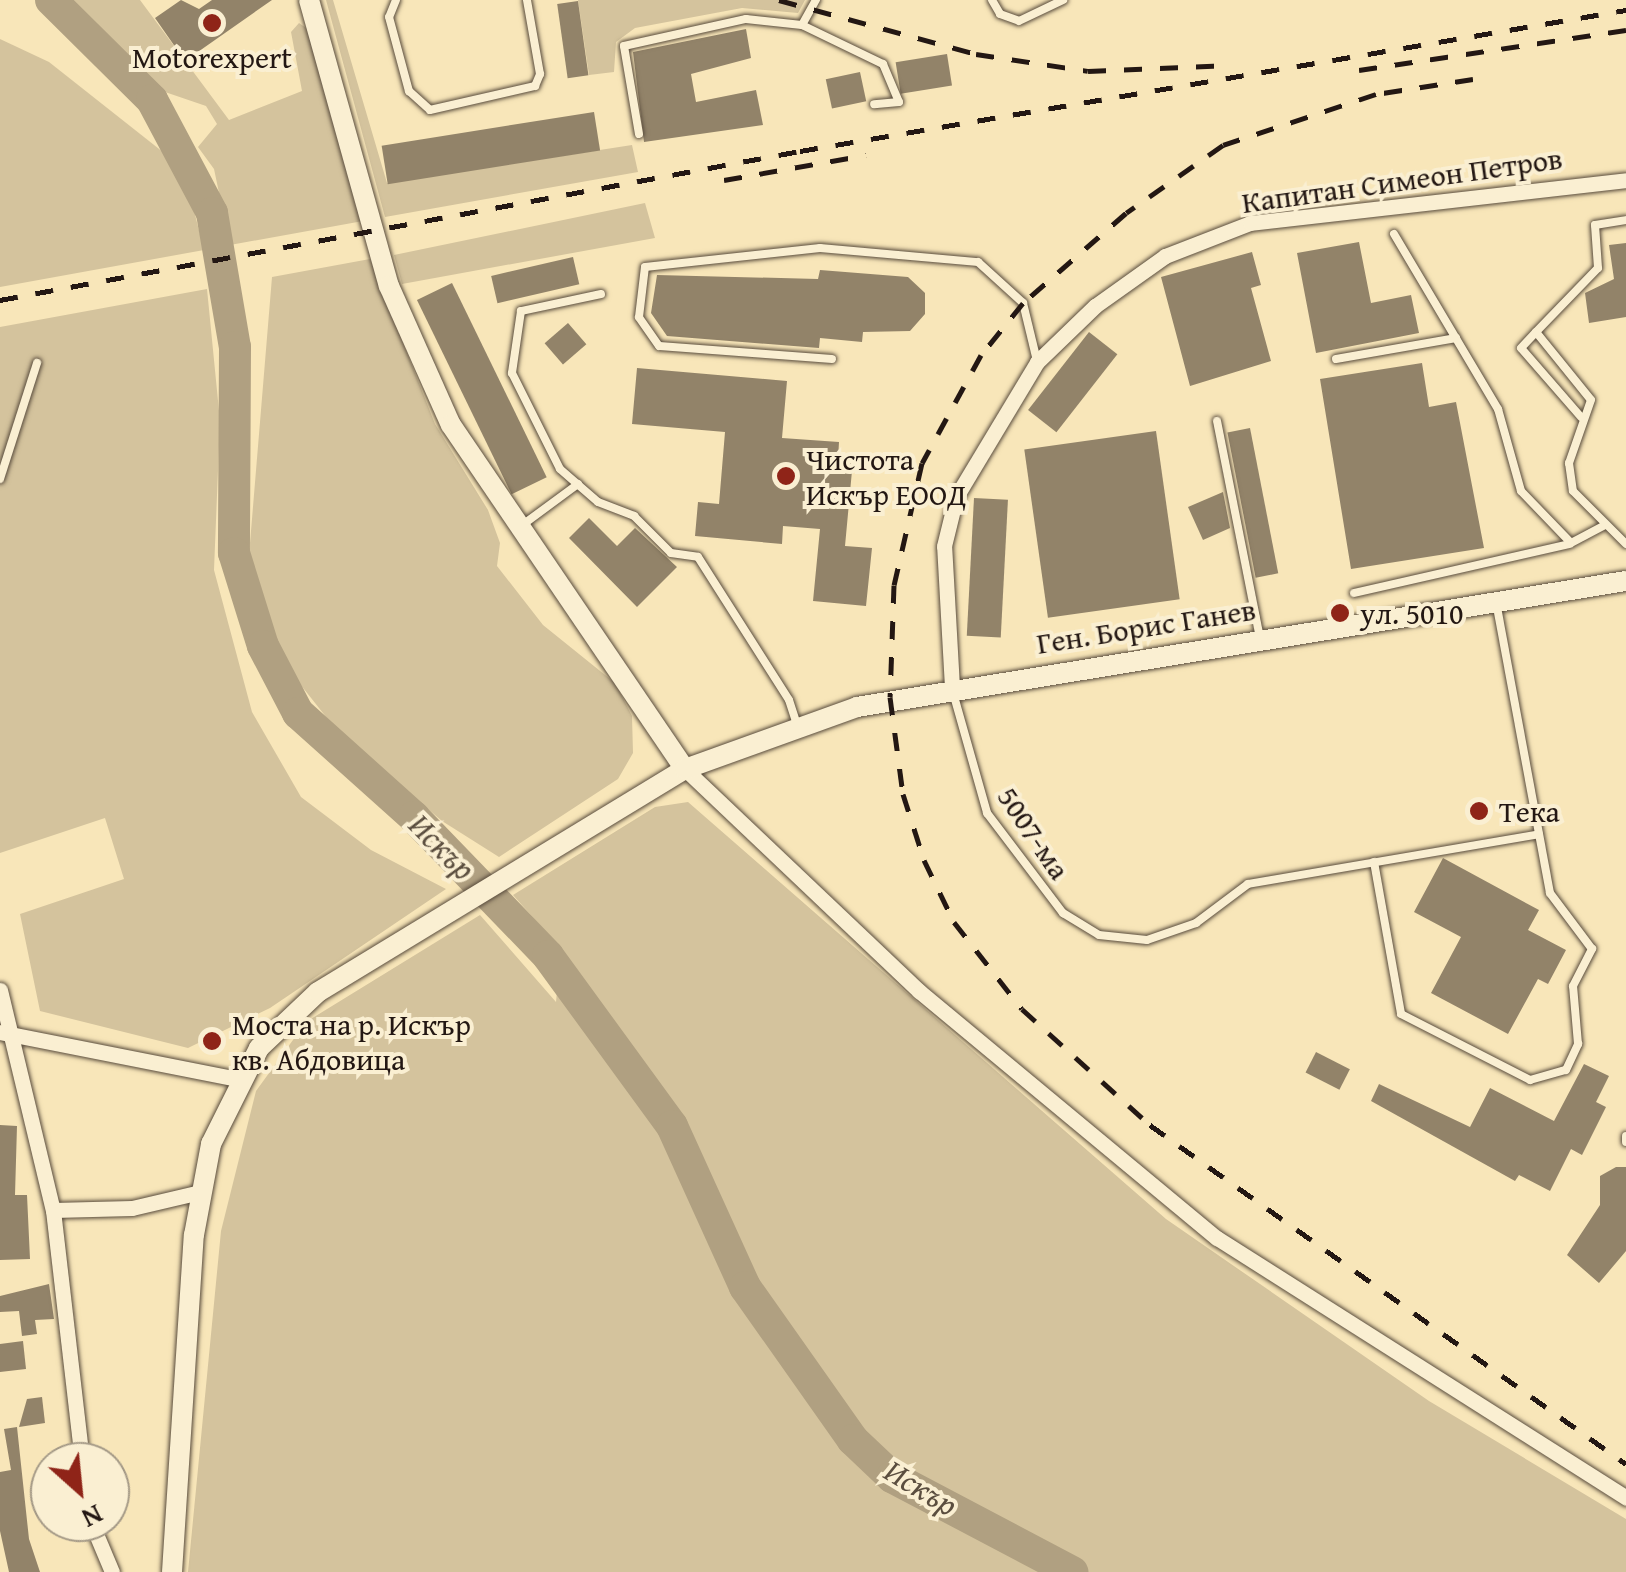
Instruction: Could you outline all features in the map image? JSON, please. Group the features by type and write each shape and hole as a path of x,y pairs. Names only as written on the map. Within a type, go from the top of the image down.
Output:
{"street":[{"path":"308,0 389,286 451,425 685,769 918,990 1172,1202 1343,1322 1626,1498"},
{"name":"Капитан Симеон Петров","path":"952,687 944,546 956,497 1037,362 1095,306 1165,256 1250,223 1626,180"},
{"name":"Ген. Борис Ганев","path":"172,1572 200,1192 238,1079 284,1019 360,965 685,769 890,697 1626,582"},
{"path":"0,990 53,1210 80,1442"},
{"path":"8,1033 238,1079"},
{"path":"53,1210 132,1208 200,1192"},
{"path":"99,1542 112,1572"}],"lane":[{"path":"396,0 389,17 409,91 430,110 535,86 540,74 527,0"},
{"path":"802,24 816,0"},
{"path":"992,0 1000,14 1019,21 1063,0"},
{"path":"640,134 624,46 746,20 802,24 883,64 899,102 874,104"},
{"path":"1581,417 1521,348 1598,268 1594,225 1626,220"},
{"path":"1394,234 1498,409 1521,490 1571,544"},
{"path":"832,360 658,346 639,317 645,267 820,248 978,262 1023,303 1037,362"},
{"path":"601,294 520,311 512,373 560,468 578,484 634,516 671,553 698,557 790,700 798,728"},
{"path":"1536,332 1592,400 1581,417 1569,463 1573,491 1626,544"},
{"path":"1336,359 1456,338"},
{"path":"0,480 37,363"},
{"path":"1216,421 1260,639"},
{"path":"518,528 578,484"},
{"path":"1354,592 1571,544 1605,525"},
{"path":"1496,602 1550,893 1592,949 1572,986 1578,1044 1566,1070 1530,1080 1401,1014 1374,862 1538,834"},
{"name":"5007-ма","path":"952,687 986,812 1022,866 1087,928 1146,940 1196,923 1248,884 1374,862"}],"shaded area":[{"path":"67,0 140,0 229,120 302,91 291,32 299,23 309,30 363,221 230,245 214,169 198,147 217,124 206,106 165,92"},
{"path":"326,0 333,0 387,183 632,145 638,172 385,217"},
{"path":"578,0 805,0 798,13 742,8 635,28 616,42 614,72 589,75"},
{"path":"0,39 49,62 168,156 188,187 204,250 0,287"},
{"path":"645,203 655,238 402,284 394,255"},
{"path":"370,259 435,424 488,510 500,543 497,566 543,625 615,683 632,716 633,753 618,779 499,857 442,821 338,732 281,660 249,555 272,277"},
{"path":"207,289 220,421 214,570 252,712 301,797 371,850 446,889 270,1008 188,1048 40,1011 20,914 124,879 105,818 0,853 0,327"},
{"path":"688,802 1166,1219 1429,1401 1626,1519 1626,1572 188,1572 221,1231 256,1091 306,1022 480,915 556,1002 561,949 513,895 655,807"}],"building":[{"path":"181,0 199,9 212,0 272,0 185,61 155,18"},
{"path":"578,1 588,75 568,78 557,4"},
{"path":"746,29 751,58 691,74 696,102 756,90 763,125 644,142 633,52"},
{"path":"947,54 952,86 901,94 896,62"},
{"path":"860,72 866,101 832,109 826,79"},
{"path":"594,112 600,151 388,184 382,146"},
{"path":"1359,242 1371,303 1411,295 1419,333 1316,353 1297,253"},
{"path":"1626,243 1626,317 1589,323 1585,293 1614,279 1609,245"},
{"path":"1252,252 1261,285 1251,288 1271,361 1190,386 1161,277"},
{"path":"573,257 579,284 497,303 491,276"},
{"path":"820,270 908,277 925,293 925,314 910,331 863,332 862,342 820,338 819,348 667,336 651,313 657,275 818,279"},
{"path":"452,283 547,477 512,494 417,300"},
{"path":"568,323 586,344 563,364 545,343"},
{"path":"1089,332 1117,354 1056,432 1028,410"},
{"path":"1422,363 1429,407 1456,402 1484,548 1351,569 1320,379"},
{"path":"637,368 787,381 782,438 839,442 838,459 853,460 845,546 872,548 866,606 813,601 820,529 783,526 782,544 695,536 698,502 719,504 725,432 632,424"},
{"path":"1250,428 1278,573 1256,578 1227,432"},
{"path":"1156,431 1180,599 1048,618 1024,450"},
{"path":"1223,492 1230,528 1203,540 1188,507"},
{"path":"974,498 1008,500 1001,638 967,636"},
{"path":"589,518 617,546 635,528 677,567 637,607 569,538"},
{"path":"1443,858 1539,910 1528,930 1566,950 1548,984 1538,979 1508,1034 1431,993 1461,937 1414,912"},
{"path":"1316,1052 1350,1069 1339,1090 1306,1072"},
{"path":"1584,1064 1609,1076 1596,1102 1606,1107 1582,1155 1571,1149 1550,1191 1519,1175 1515,1181 1371,1101 1379,1084 1470,1127 1490,1088 1554,1121"},
{"path":"0,1125 17,1126 15,1195 27,1195 30,1259 0,1260"},
{"path":"1616,1167 1626,1167 1626,1251 1599,1283 1567,1255 1600,1205 1600,1176"},
{"path":"49,1284 54,1319 35,1320 37,1334 22,1336 19,1311 0,1312 0,1296"},
{"path":"23,1341 26,1369 0,1372 0,1344"},
{"path":"42,1397 45,1423 19,1427 27,1399"},
{"path":"17,1427 29,1539 40,1572 9,1572 0,1531 0,1472 11,1470 4,1429"}],"waterway":[{"name":"Искър","path":"51,0 152,100 212,213 235,347 234,553 263,646 298,713 414,817 548,956 672,1126 745,1287 853,1440 892,1477 1072,1572"}],"railway":[{"path":"779,0 976,54 1088,71 1231,65"},
{"path":"0,300 800,151 1626,10"},
{"path":"1359,70 1626,30"},
{"path":"1473,79 1376,94 1223,145 1126,213 1023,303 981,355 922,463 894,585 890,697 903,794 924,860 954,922 1022,1009 1150,1125 1626,1464"},
{"path":"724,180 866,155"}],"place":[{"name":"Motorexpert","path":"212,23"},
{"name":"Чистота Искър ЕООД","path":"786,476"},
{"name":"ул. 5010","path":"1340,613"},
{"name":"Тека","path":"1479,811"},
{"name":"Моста на р. Искър кв. Абдовица","path":"212,1041"}]}
